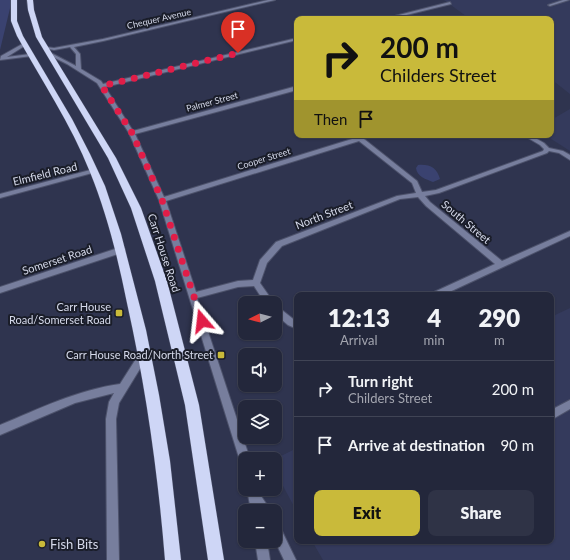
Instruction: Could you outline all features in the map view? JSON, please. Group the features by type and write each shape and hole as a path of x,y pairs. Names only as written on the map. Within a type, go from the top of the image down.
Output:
{"highway":[{"path":"14,0 14,21 24,44 76,135 94,171 121,250 145,352 160,440 173,560"},
{"name":"Carr House Road","path":"30,0 31,10 40,37 112,158 136,208 161,281 192,405 216,560"}],"street":[{"name":"Chequer Avenue","path":"48,51 273,0"},
{"path":"550,4 567,0"},
{"path":"397,16 450,3"},
{"path":"102,86 105,84 294,40"},
{"path":"0,59 24,44"},
{"path":"71,46 78,54 80,65 79,69"},
{"path":"48,51 79,69 102,86 132,133 162,200 194,296 242,452"},
{"path":"0,59 30,55"},
{"name":"Palmer Street","path":"132,133 294,89"},
{"path":"531,138 542,144 547,149 561,152 570,158"},
{"path":"360,139 415,182 420,194"},
{"name":"Cooper Street","path":"162,200 360,139"},
{"name":"North Street","path":"256,283 263,262 279,244 399,197 437,192 473,177 491,173 545,152 547,149"},
{"name":"Elmfield Road","path":"0,196 94,171"},
{"name":"South Street","path":"420,194 428,204 501,265"},
{"path":"442,292 570,233"},
{"name":"Somerset Road","path":"0,290 121,250"},
{"path":"194,296 238,284 256,283 265,296"},
{"path":"282,315 294,324"},
{"path":"113,560 111,418 114,402 145,352"},
{"path":"0,430 78,398 102,390 122,388"},
{"path":"554,413 570,404"},
{"path":"282,543 290,560"},
{"path":"262,548 264,560"}],"shaded area":[{"path":"0,0 12,0 0,50"},
{"path":"444,0 570,0 570,94 554,81 554,16 466,16"},
{"path":"570,109 570,151 550,138 554,138 554,118"},
{"path":"418,165 426,165 435,169 440,179 433,182 422,177 418,174 416,168"},
{"path":"570,308 570,560 323,560 314,544 554,544 554,316"},
{"path":"294,450 294,506 282,484 282,456"}],"place":[{"name":"Carr House Road/Somerset Road","path":"119,313"},
{"name":"Carr House Road/North Street","path":"221,355"},
{"name":"Fish Bits","path":"42,544"}],"route":[{"path":"202,321 162,200 132,133 102,86 105,84 238,53"}]}
